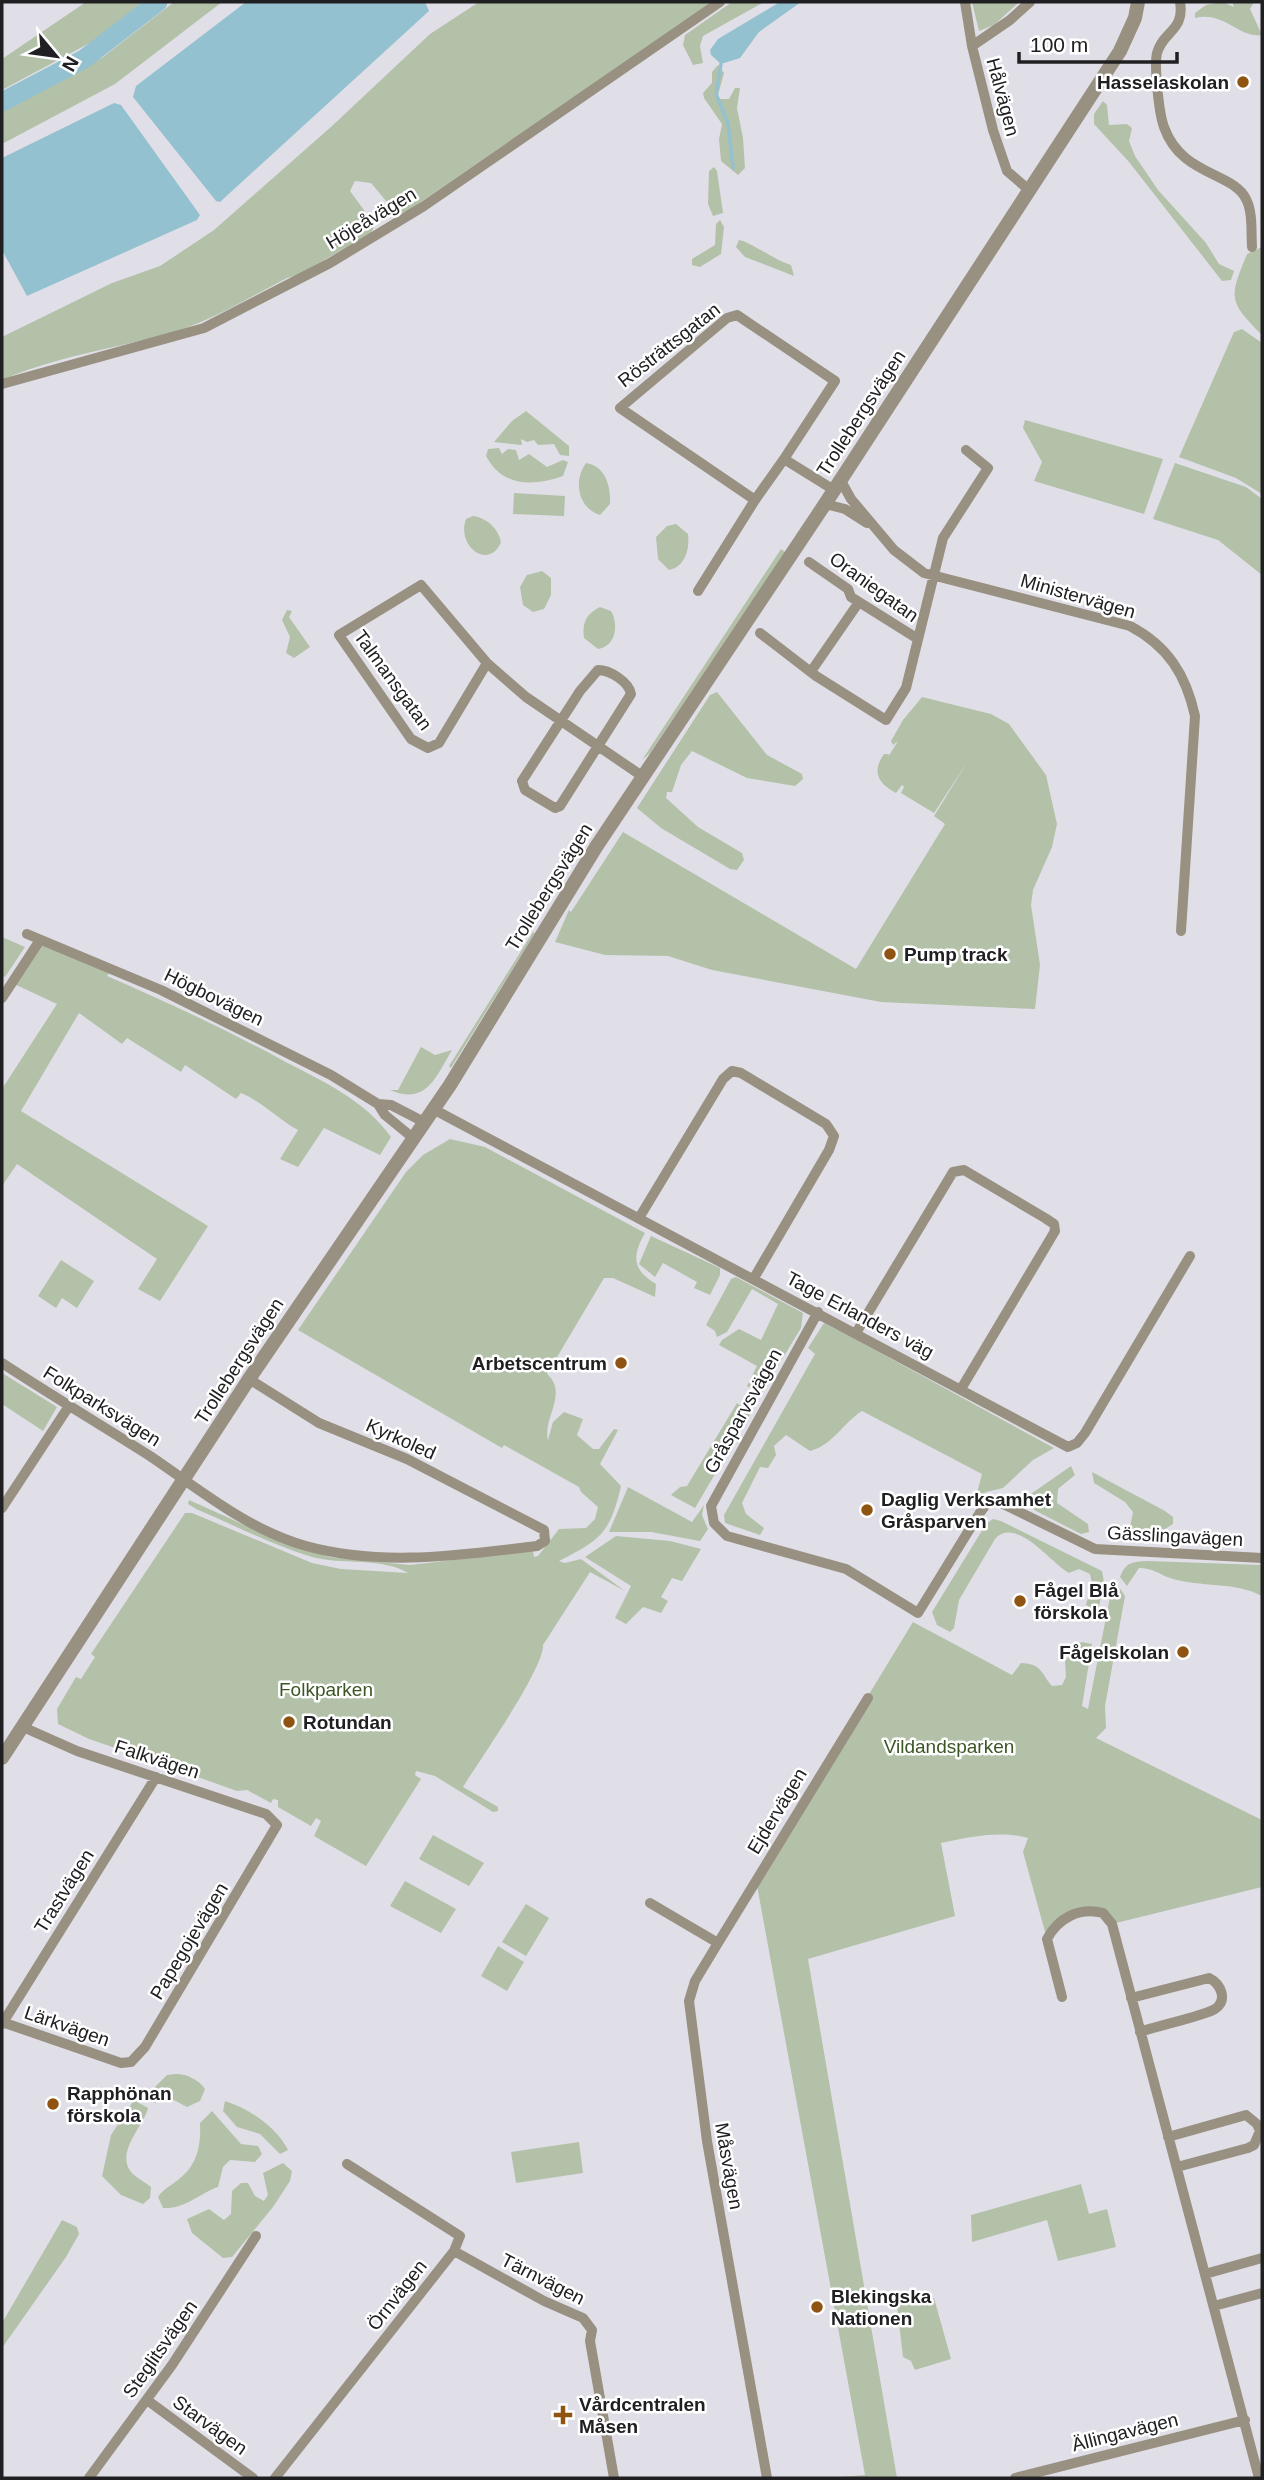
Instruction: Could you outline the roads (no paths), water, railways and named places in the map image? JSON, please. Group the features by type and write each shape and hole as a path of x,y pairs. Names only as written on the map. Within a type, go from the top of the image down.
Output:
{"street":[{"name":"Höjeåvägen","path":"2,384 204,328 237,313 330,263 425,206 720,2"},
{"name":"Hålvägen","path":"965,2 972,46 1007,171 1030,190"},
{"path":"972,46 1010,20 1030,2"},
{"name":"Trollebergsvägen","path":"2,1758 249,1379 433,1109 642,776 825,504 1030,190 1129,36 1138,2"},
{"path":"1180,2 1178,23 1157,52 1163,123 1171,142 1183,158 1241,192 1248,207 1252,247"},
{"name":"Rösträttsgatan","path":"698,591 755,500 835,382 737,316 727,318 622,404 622,412 755,500"},
{"path":"760,633 812,670 816,676 886,720 906,688 943,538 988,468 966,450"},
{"path":"784,459 837,485"},
{"name":"Ministervägen","path":"837,485 907,563 934,577 1130,626 1156,643 1177,665 1195,716 1181,931"},
{"name":"Ministervägen","path":"825,504 845,509 875,528"},
{"name":"Oraniegatan","path":"809,562 848,589 859,603 918,639"},
{"name":"Talmansgatan","path":"487,663 439,743 428,748 411,739 338,635 421,585 487,663 559,722 642,776"},
{"path":"812,670 859,603"},
{"path":"604,670 629,686 631,694 557,808 525,790 522,781 559,722 593,673 604,670"},
{"name":"Högbovägen","path":"27,934 161,990 331,1075 378,1104 385,1115 413,1138"},
{"path":"2,998 40,940"},
{"path":"639,1218 723,1079 732,1071 741,1073 826,1124 834,1136 829,1150 754,1278"},
{"name":"Högbovägen","path":"378,1104 391,1105 424,1122"},
{"name":"Tage Erlanders väg","path":"433,1109 1062,1444 1074,1446 1085,1433 1190,1256"},
{"path":"856,1333 953,1172 964,1170 1054,1224 1055,1231 961,1388"},
{"name":"Gråsparvsvägen","path":"717,1528 710,1511 714,1499 818,1312"},
{"name":"Folkparksvägen","path":"2,1363 209,1498 277,1535 304,1545 347,1554 422,1559 542,1544 546,1537 540,1528"},
{"name":"Kyrkoled","path":"249,1379 319,1423 407,1459 540,1528"},
{"path":"2,1508 69,1406"},
{"name":"Gässlingavägen","path":"717,1528 736,1539 846,1569 918,1613 979,1514 987,1503 995,1500 1096,1549 1262,1558"},
{"name":"Ejdervägen","path":"718,1943 868,1698"},
{"name":"Falkvägen","path":"23,1727 77,1751 266,1814 277,1825"},
{"name":"Trastvägen","path":"2,2023 156,1777"},
{"name":"Papegojevägen","path":"121,2063 131,2062 145,2047 277,1825"},
{"path":"650,1903 718,1943"},
{"path":"1062,1997 1047,1939 1055,1924 1067,1916 1098,1911 1111,1919 1205,2274 1259,2464 1259,2478"},
{"name":"Måsvägen","path":"718,1943 695,1981 689,2001 689,2024 750,2395 767,2478"},
{"path":"1131,1998 1209,1979 1220,1987 1222,1994 1217,2008 1211,2011 1140,2032"},
{"name":"Lärkvägen","path":"2,2023 121,2063"},
{"path":"1168,2137 1246,2115 1252,2118 1259,2131 1258,2139 1248,2148 1177,2167"},
{"name":"Örnvägen","path":"275,2478 454,2251 460,2236 347,2164"},
{"name":"Steglitsvägen","path":"89,2478 147,2400 256,2236"},
{"name":"Tärnvägen","path":"454,2251 544,2301 583,2318 592,2330 590,2341 614,2478"},
{"path":"1205,2274 1262,2258"},
{"path":"1214,2306 1262,2293"},
{"name":"Starvägen","path":"147,2400 253,2478"},
{"name":"Ällingavägen","path":"1015,2478 1245,2420"}],"water":[{"path":"246,2 425,2 429,11 220,202 216,201 133,97 136,86"},
{"path":"780,2 801,2 759,32 740,58 721,64 711,55 710,50 718,39"},
{"path":"114,103 121,105 200,215 197,220 27,296 2,250 2,158"}],"waterway":[{"path":"2,102 84,59 158,2"},
{"path":"721,64 716,94 728,124 733,168"}],"place":[{"name":"Hasselaskolan","path":"1243,82"},
{"name":"Pump track","path":"890,954"},
{"name":"Arbetscentrum","path":"621,1363"},
{"name":"Daglig Verksamhet Gråsparven","path":"867,1510"},
{"name":"Fågel Blå förskola","path":"1020,1601"},
{"name":"Fågelskolan","path":"1183,1652"},
{"name":"Rotundan","path":"289,1722"},
{"name":"Rapphönan förskola","path":"53,2104"},
{"name":"Blekingska Nationen","path":"817,2307"},
{"name":"Vårdcentralen Måsen","path":"563,2415"}],"park label":[{"name":"Folkparken","path":"326,1689"},
{"name":"Vildandsparken","path":"949,1746"}]}
